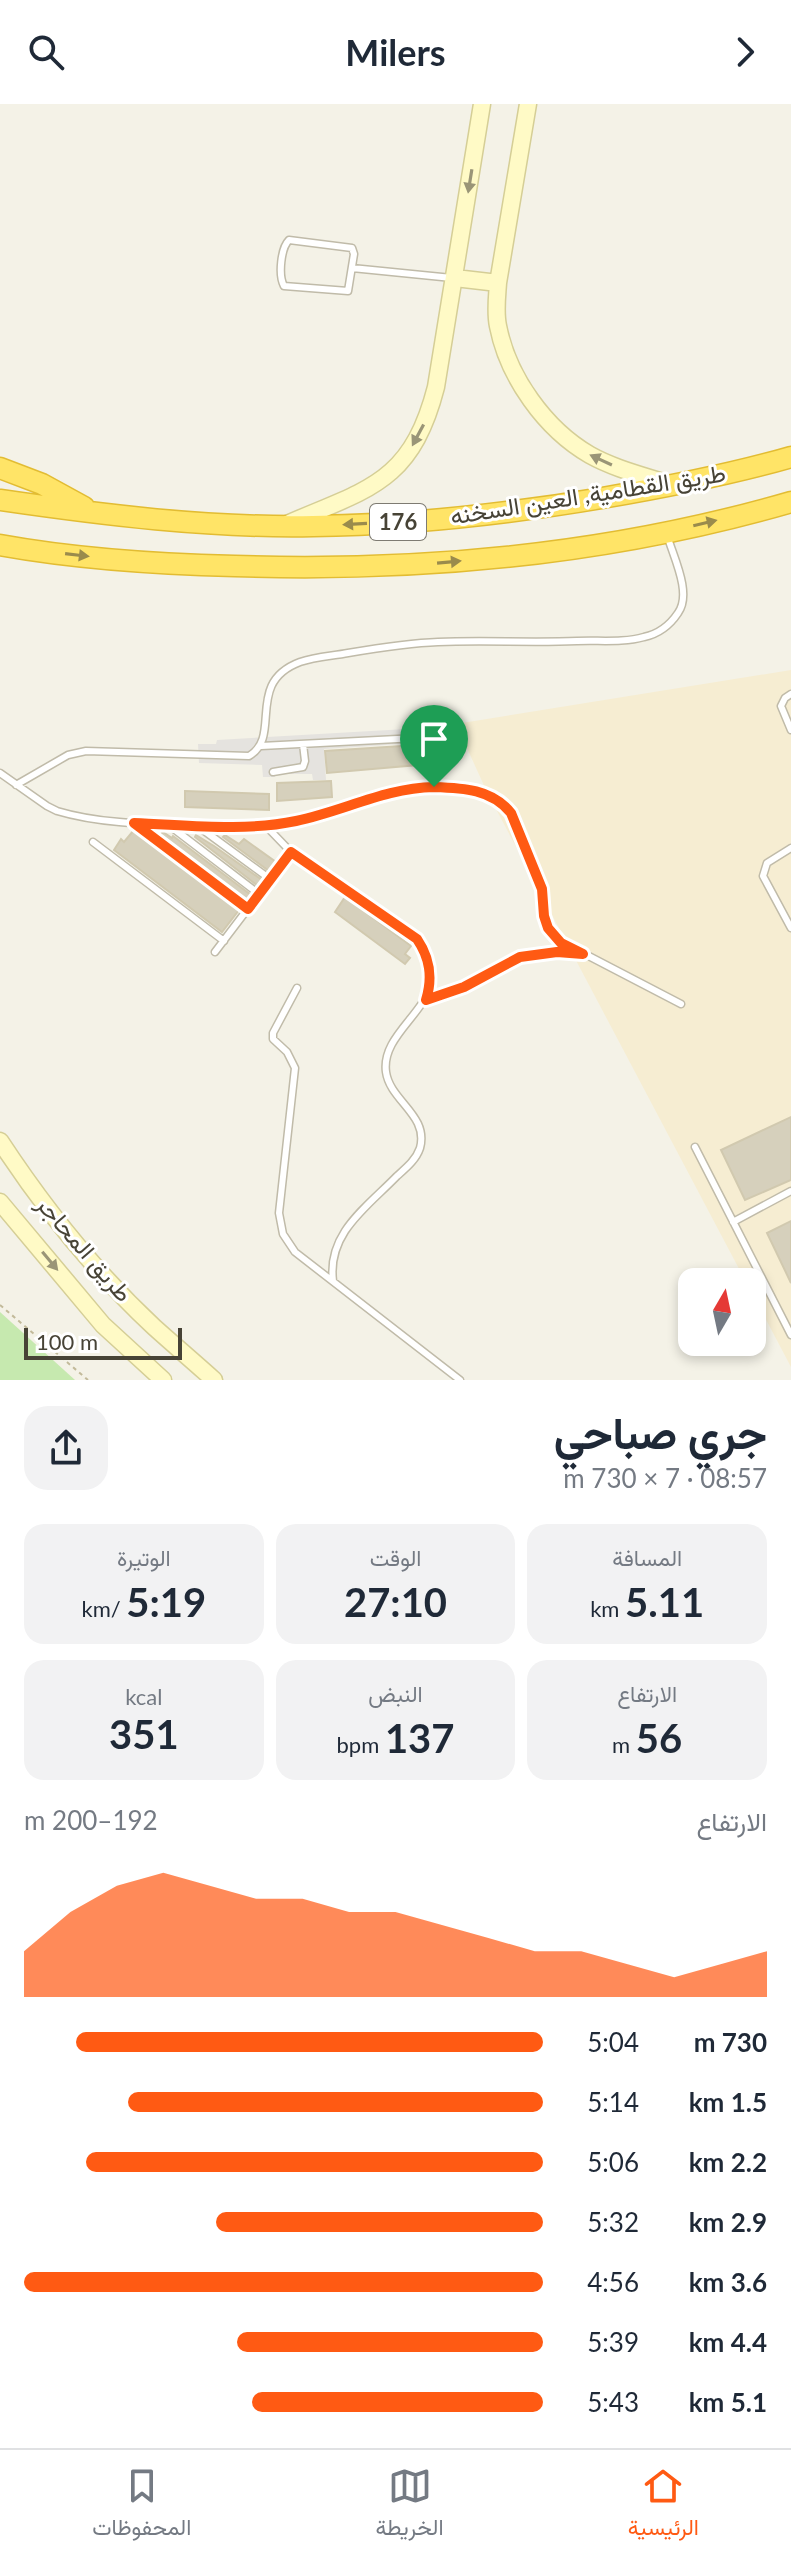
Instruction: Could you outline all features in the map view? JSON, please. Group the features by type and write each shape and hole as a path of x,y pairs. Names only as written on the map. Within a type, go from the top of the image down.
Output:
{"highway":[{"name":"طريق القطامية, العين السخنه","path":"0,500 160,519 282,526 433,521 549,507 675,486 791,457"},
{"path":"0,468 59,492 91,511"},
{"name":"طريق القطامية, العين السخنه","path":"4,547 170,564 296,568 415,565 533,554 666,532 791,502"}],"main road":[{"path":"282,526 368,490 393,471 412,446 427,418 436,387 482,104"},
{"path":"528,104 498,283 496,310 503,344 527,393 549,421 591,455 675,486"},
{"path":"455,278 498,283"},
{"name":"طريق المحاجر","path":"0,1141 39,1197 93,1263 153,1326 214,1380"},
{"name":"طريق المحاجر","path":"0,1202 103,1325 163,1380"}],"lane":[{"path":"289,240 349,247 354,254 352,268 350,287 346,292 286,287 281,282 285,245 289,240"},
{"path":"352,268 455,278"},
{"path":"16,785 68,755 86,751 249,756 264,739 265,700 269,690 282,673 300,662 410,644 624,639 658,632 679,613 683,598 666,532"},
{"path":"791,694 781,706 791,730"},
{"path":"261,746 417,738 432,753 434,787"},
{"path":"273,772 303,767 303,744"},
{"path":"0,773 47,806 66,814 168,825 266,826 322,815 386,793 434,787 479,792 505,805 511,813 542,889 548,928 561,943 681,1004"},
{"path":"134,823 248,909"},
{"path":"168,825 259,894"},
{"path":"198,826 270,879"},
{"path":"266,826 291,852 417,939 430,968 426,1000 395,1038 386,1064 388,1082 417,1119 420,1147 411,1163 341,1234 333,1257 333,1281"},
{"path":"93,842 224,941"},
{"path":"791,848 767,863 763,876 791,928"},
{"path":"215,952 291,852"},
{"path":"426,1000 464,987 520,957 557,952 583,954"},
{"path":"297,988 273,1033 275,1042 290,1056 295,1074 279,1220 283,1234 290,1247 460,1380"},
{"path":"695,1147 791,1335"},
{"path":"733,1222 791,1191"}],"path":[{"path":"0,1305 88,1380"}],"shaded area":[{"path":"791,670 791,1367 766,1320 766,1268 739,1268 487,792 456,724"},
{"path":"441,727 441,740 454,740 457,761 418,765 417,743 324,749 326,780 313,780 312,774 263,777 262,765 199,763 198,744 216,744 217,740"}],"green space":[{"path":"0,1312 75,1380 0,1380"}],"building":[{"path":"417,745 418,765 327,773 325,751"},
{"path":"331,781 332,797 277,801 277,783"},
{"path":"185,791 269,794 269,810 185,807"},
{"path":"134,830 239,910 222,932 114,850 121,839 124,842"},
{"path":"163,832 173,836 251,895 247,900 160,835"},
{"path":"225,835 239,844 244,839 276,862 269,871 223,837"},
{"path":"195,837 262,880 258,886"},
{"path":"345,897 411,946 405,954 410,958 405,964 335,912"},
{"path":"791,1117 791,1180 745,1200 721,1150"},
{"path":"791,1221 791,1283 767,1233"}],"route":[{"path":"434,787 488,794 505,805 542,889 548,928 561,943 583,954 557,952 520,957 464,987 426,1000 430,968 417,939 291,852 248,909 134,823 266,826 322,815 369,797 403,789 434,787"}]}
